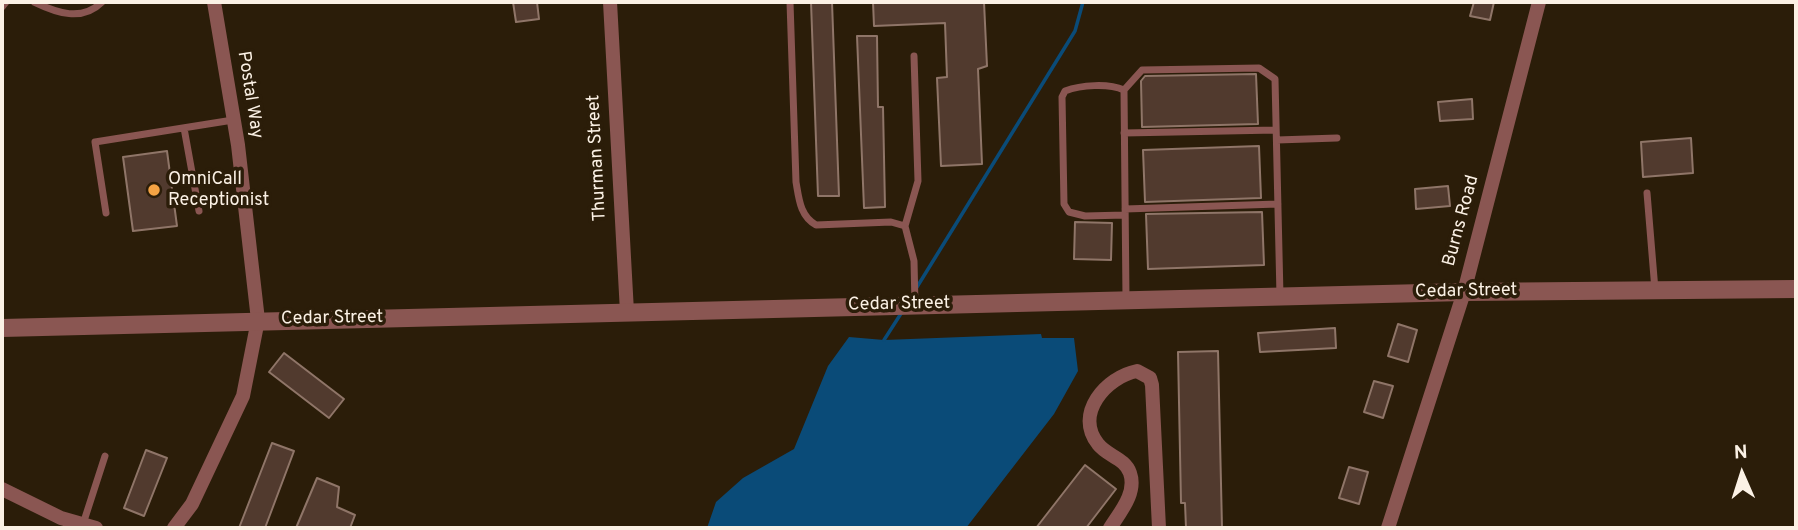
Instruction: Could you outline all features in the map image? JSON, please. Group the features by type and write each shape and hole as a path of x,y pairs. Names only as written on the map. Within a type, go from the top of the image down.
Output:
{"street":[{"name":"Postal Way","path":"174,528 192,504 243,396 258,320 234,120 214,2"},
{"name":"Thurman Street","path":"610,2 627,312"},
{"name":"Burns Road","path":"1388,528 1464,292 1539,2"},
{"name":"Cedar Street","path":"2,328 1280,296 1796,289"},
{"path":"1110,528 1128,500 1132,486 1130,473 1125,464 1100,447 1094,438 1090,411 1097,397 1110,384 1138,371 1150,378 1152,385 1159,528"},
{"path":"2,489 61,519 90,526"}],"lane":[{"path":"2,6 6,2"},
{"path":"34,2 56,13 75,15 94,10 102,2"},
{"path":"790,2 796,183 807,220 816,225 891,222 905,226"},
{"path":"914,56 918,181 905,226 914,261 915,305"},
{"path":"1126,300 1124,90 1142,70 1259,68 1275,79 1280,296"},
{"path":"1124,90 1116,86 1074,87 1065,91 1062,97 1064,204 1069,212 1085,216 1278,204"},
{"path":"106,213 95,142 234,120"},
{"path":"184,128 199,211"},
{"path":"1124,134 1276,130"},
{"path":"1277,140 1337,138"},
{"path":"1647,193 1655,290"},
{"path":"90,526 105,456"}],"water":[{"path":"1041,334 1042,338 1074,338 1078,371 1054,414 966,528 707,528 716,502 743,478 794,449 828,366 849,337 884,340"}],"building":[{"path":"513,2 537,2 539,19 516,22"},
{"path":"811,2 832,2 839,196 818,196"},
{"path":"873,2 984,2 987,66 978,69 982,164 941,166 937,78 947,77 945,23 874,26"},
{"path":"1474,2 1494,2 1490,20 1470,16"},
{"path":"857,36 877,36 878,107 883,107 885,207 864,208"},
{"path":"1256,74 1258,124 1142,127 1141,81 1145,76"},
{"path":"1472,99 1473,119 1440,121 1438,102"},
{"path":"1691,138 1693,173 1643,177 1641,142"},
{"path":"1259,146 1261,198 1145,202 1143,150"},
{"path":"167,151 177,226 133,231 123,157"},
{"path":"1448,186 1450,206 1416,209 1415,189"},
{"path":"1262,212 1264,265 1148,269 1146,214"},
{"path":"1075,222 1112,223 1111,260 1074,259"},
{"path":"1398,324 1417,330 1408,362 1388,356"},
{"path":"1335,328 1336,348 1260,352 1258,333"},
{"path":"1218,351 1222,528 1186,528 1185,503 1181,503 1178,352"},
{"path":"284,353 344,399 329,418 269,372"},
{"path":"1374,381 1393,386 1383,418 1364,412"},
{"path":"272,443 294,451 265,528 239,528"},
{"path":"146,450 167,458 144,516 124,508"},
{"path":"1085,465 1116,489 1086,528 1036,528"},
{"path":"1349,467 1368,472 1359,504 1339,498"},
{"path":"317,478 339,487 337,507 355,515 350,528 296,528"}],"waterway":[{"path":"917,287 1075,31 1083,2"},
{"path":"884,340 902,312"}],"place":[{"name":"OmniCall Receptionist","path":"154,190"}]}
